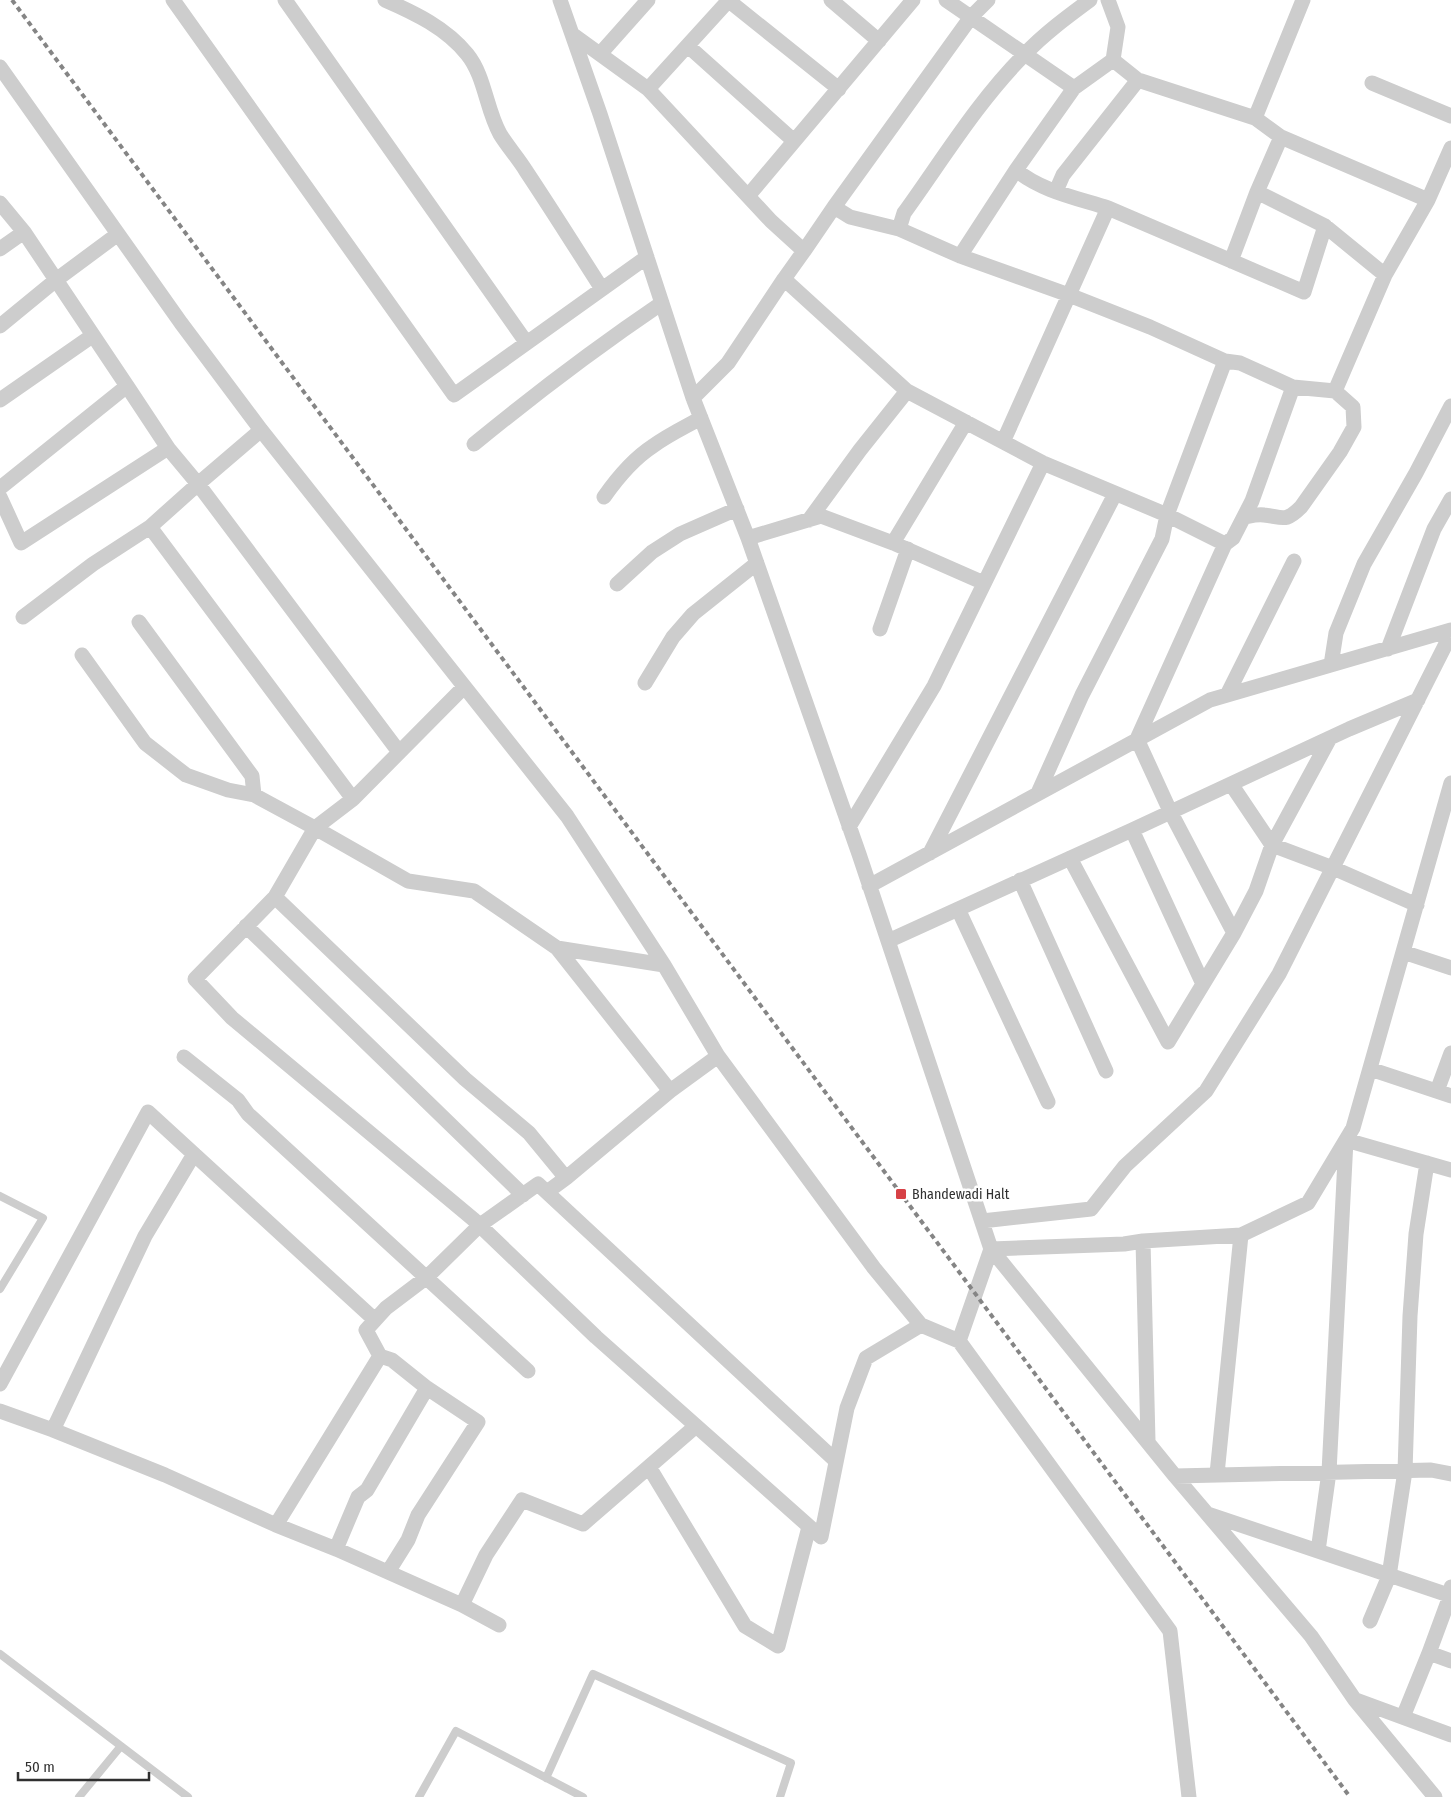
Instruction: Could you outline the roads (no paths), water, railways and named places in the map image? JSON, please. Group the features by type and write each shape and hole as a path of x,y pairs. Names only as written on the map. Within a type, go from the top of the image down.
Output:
{"street":[{"path":"172,0 454,395 647,257"},
{"path":"285,0 526,342"},
{"path":"385,0 442,30 468,54 481,79 488,107 500,133 602,289"},
{"path":"560,0 600,114 693,398 748,538 850,828 991,1249 1175,1476 1311,1636 1355,1700 1434,1797"},
{"path":"600,54 648,0"},
{"path":"648,89 729,0 839,89"},
{"path":"831,0 879,40"},
{"path":"748,196 913,0"},
{"path":"946,0 1074,88"},
{"path":"693,398 728,363 834,207 971,17 988,0"},
{"path":"898,229 904,213 982,104 1025,54 1064,19 1090,0"},
{"path":"960,256 1016,170 1074,88 1112,60 1118,27 1108,0"},
{"path":"1255,118 1303,0"},
{"path":"572,34 648,89 771,221 804,251"},
{"path":"688,46 794,141"},
{"path":"1112,60 1138,80 1255,118 1281,137 1428,200"},
{"path":"0,67 181,323 261,430 567,816 664,965 718,1056 874,1268 921,1325 959,1341 1170,1631 1188,1797"},
{"path":"1056,191 1063,175 1138,80"},
{"path":"1372,83 1451,116"},
{"path":"1231,261 1257,192 1281,137"},
{"path":"1335,392 1385,275 1428,200 1451,148"},
{"path":"1016,170 1026,179 1108,208 1304,292 1325,226"},
{"path":"1257,192 1325,226 1385,275"},
{"path":"0,203 24,232 168,448 198,484 399,752"},
{"path":"834,207 850,216 898,229 960,256 1069,294 1150,327 1225,361 1240,363 1294,387 1335,392 1353,407 1354,428 1340,452 1301,508 1294,514 1284,518 1262,514 1244,518"},
{"path":"1003,442 1108,208"},
{"path":"0,249 24,232"},
{"path":"0,326 56,280 118,234"},
{"path":"784,279 908,391 1043,462 1115,494 1167,514 1225,544"},
{"path":"474,444 607,340 662,303"},
{"path":"0,400 92,336"},
{"path":"1038,793 1082,695 1162,539 1167,514 1225,361"},
{"path":"0,488 128,386"},
{"path":"1136,740 1225,544 1234,538 1244,518 1294,387"},
{"path":"809,520 860,450 908,391"},
{"path":"1331,665 1336,633 1364,564 1445,435 1451,406"},
{"path":"604,497 616,480 653,445 701,418"},
{"path":"893,543 966,422"},
{"path":"23,617 93,564 150,526 261,430"},
{"path":"0,497 21,543 168,448"},
{"path":"850,828 934,686 1043,462"},
{"path":"930,853 1115,494"},
{"path":"1388,648 1434,530 1451,499"},
{"path":"617,584 652,552 680,534 737,509"},
{"path":"748,538 821,516 893,543 984,583"},
{"path":"150,526 352,800"},
{"path":"880,629 908,550"},
{"path":"1227,695 1294,561"},
{"path":"645,684 673,638 693,614 757,563"},
{"path":"139,622 252,776 254,795"},
{"path":"869,886 1210,700 1388,648 1451,632"},
{"path":"982,1221 1091,1209 1125,1166 1206,1091 1279,974 1451,632"},
{"path":"82,655 145,743 186,775 228,790 254,795 408,881 474,891 557,948 670,1091"},
{"path":"464,687 352,800 315,828 275,896 195,980 232,1018 480,1225 596,1338 821,1538 847,1408 866,1358 921,1325"},
{"path":"888,940 1330,738 1418,700"},
{"path":"1070,858 1168,1042 1234,933 1256,892 1272,846 1330,738"},
{"path":"1136,740 1170,811 1234,933"},
{"path":"1231,784 1272,846 1333,868 1417,905"},
{"path":"991,1249 1124,1244 1143,1241 1241,1236 1308,1203 1353,1128 1451,784"},
{"path":"1132,830 1203,984"},
{"path":"1020,880 1106,1071"},
{"path":"275,896 465,1079 529,1134 566,1178"},
{"path":"958,908 1048,1102"},
{"path":"246,926 523,1195"},
{"path":"557,948 664,965"},
{"path":"1403,952 1451,968"},
{"path":"1370,1069 1444,1093 1451,1053"},
{"path":"547,1192 670,1091 718,1056"},
{"path":"184,1057 238,1100 248,1114 528,1371"},
{"path":"0,1384 148,1112 375,1320"},
{"path":"1346,1140 1451,1170"},
{"path":"1318,1551 1329,1472 1346,1140"},
{"path":"53,1430 145,1236 194,1154"},
{"path":"1370,1621 1389,1576 1404,1470 1410,1316 1416,1234 1427,1163"},
{"path":"388,1572 408,1540 418,1515 478,1422 427,1388 392,1360 380,1356 366,1330 386,1308 427,1277 480,1225 538,1184 836,1461"},
{"path":"1217,1474 1241,1236"},
{"path":"1143,1241 1148,1441"},
{"path":"959,1341 991,1249"},
{"path":"276,1525 380,1356"},
{"path":"336,1549 358,1497 367,1490 427,1388"},
{"path":"0,1411 165,1475 462,1605 499,1625"},
{"path":"462,1605 486,1555 522,1500 583,1524 696,1426"},
{"path":"649,1467 745,1626 778,1646 809,1526"},
{"path":"1175,1476 1404,1470 1430,1470 1451,1474"},
{"path":"1207,1513 1389,1576 1451,1593 1403,1717"},
{"path":"1429,1653 1451,1662"},
{"path":"1355,1700 1451,1735"}],"lane":[{"path":"0,1196 43,1218 0,1289"},
{"path":"0,1654 188,1797"},
{"path":"546,1778 593,1674 791,1763 780,1797"},
{"path":"419,1797 456,1731 583,1797"},
{"path":"79,1797 121,1746"}],"railway":[{"path":"12,0 1350,1797"}],"place":[{"name":"Bhandewadi Halt","path":"901,1194"}]}
